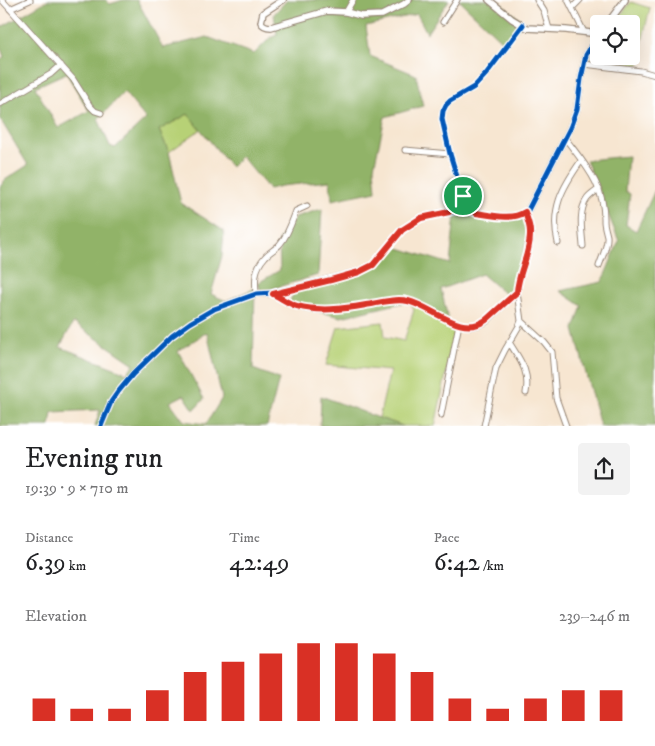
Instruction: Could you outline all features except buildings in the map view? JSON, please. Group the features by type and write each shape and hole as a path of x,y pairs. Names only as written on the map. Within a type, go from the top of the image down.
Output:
{"street":[{"path":"2,0 76,83 90,106 95,111 101,113"},
{"path":"10,9 30,0"},
{"path":"283,0 263,13 262,24 271,26 327,11 346,12 361,16 382,14 409,0"},
{"path":"346,12 352,0"},
{"path":"442,22 457,0"},
{"path":"489,0 512,19 527,28 590,33"},
{"path":"536,0 544,11 549,29"},
{"path":"568,0 584,32"},
{"path":"572,8 580,0"},
{"path":"614,15 625,0"},
{"path":"476,213 463,196 450,154 442,119 443,112 450,101 474,87 486,74 523,25"},
{"path":"101,426 112,402 124,383 172,336 214,309 256,294 273,294 359,272 373,265 402,230 421,218 463,211 500,217 518,216 528,210 577,109 584,64 590,49"},
{"path":"584,64 641,71 655,75"},
{"path":"0,104 51,74 60,65"},
{"path":"564,138 595,180 602,196 607,237 599,266"},
{"path":"405,150 450,154"},
{"path":"558,243 555,218 559,200 568,179 582,161"},
{"path":"583,246 583,206 587,198 599,188"},
{"path":"449,212 463,196"},
{"path":"256,294 255,277 257,269 265,257 280,244 296,211 307,206"},
{"path":"484,426 496,368 521,321 517,292 518,283 530,242 530,230 525,212"},
{"path":"273,294 296,306 340,309 388,301 406,301 417,304 459,324 472,326 482,324 517,292"},
{"path":"521,321 552,352 556,398 566,426"},
{"path":"441,415 459,324"},
{"path":"509,342 523,365 527,376 526,392"}],"green space":[{"path":"48,0 106,0 110,4 123,0 137,0 163,48 207,37 254,54 270,38 277,35 274,14 287,0 449,0 427,33 417,14 366,26 370,56 416,75 423,106 385,117 374,167 376,191 332,200 330,181 269,189 241,156 231,167 188,114 159,130 169,152 181,203 224,231 222,256 211,294 226,301 255,288 253,369 279,379 267,426 95,426 100,410 52,412 50,426 0,426 0,187 5,180 28,165 0,119 0,60 4,57 0,46 0,28","holes":["66,73 89,111 58,128 35,87","124,92 146,119 115,148 110,146 98,119","74,323 134,364 127,373 60,347","207,332 222,398 206,424 184,421 170,402 184,395 194,410 204,399 178,351"]},
{"path":"459,0 497,0 524,22 504,43"},
{"path":"631,2 650,8 640,50 640,15 620,15"},
{"path":"188,114 201,129 169,152 159,130"},
{"path":"628,156 625,191 630,194 626,225 636,231 655,190 655,426 600,426 574,329 582,306 560,291 602,282 619,241 586,160"},
{"path":"322,209 318,275 261,292 258,283 280,270 279,240 295,217"},
{"path":"455,215 523,220 528,235 511,299 482,274 441,289 448,319 410,301 341,317 288,304 294,293 376,263 393,246 450,264"},
{"path":"410,301 456,327 435,426 403,426 379,418 390,371 326,365 338,327 383,322 385,337 404,341 414,310"},
{"path":"321,396 379,418 403,426 320,426"}],"cycle path":[{"path":"476,213 463,196 450,154 442,119 443,111 450,101 474,87 523,25"},
{"path":"101,426 111,402 133,374 172,336 214,309 256,294 273,293 359,272 373,265 402,230 421,218 463,211 500,217 522,215 528,210 570,128 577,109 586,55 590,49"}],"route":[{"path":"463,196 476,213 500,217 518,216 525,212 530,230 530,242 517,292 482,324 462,325 417,304 406,301 388,301 340,309 313,308 296,306 273,294 359,272 373,265 402,230 421,218 449,212 463,196"}]}
